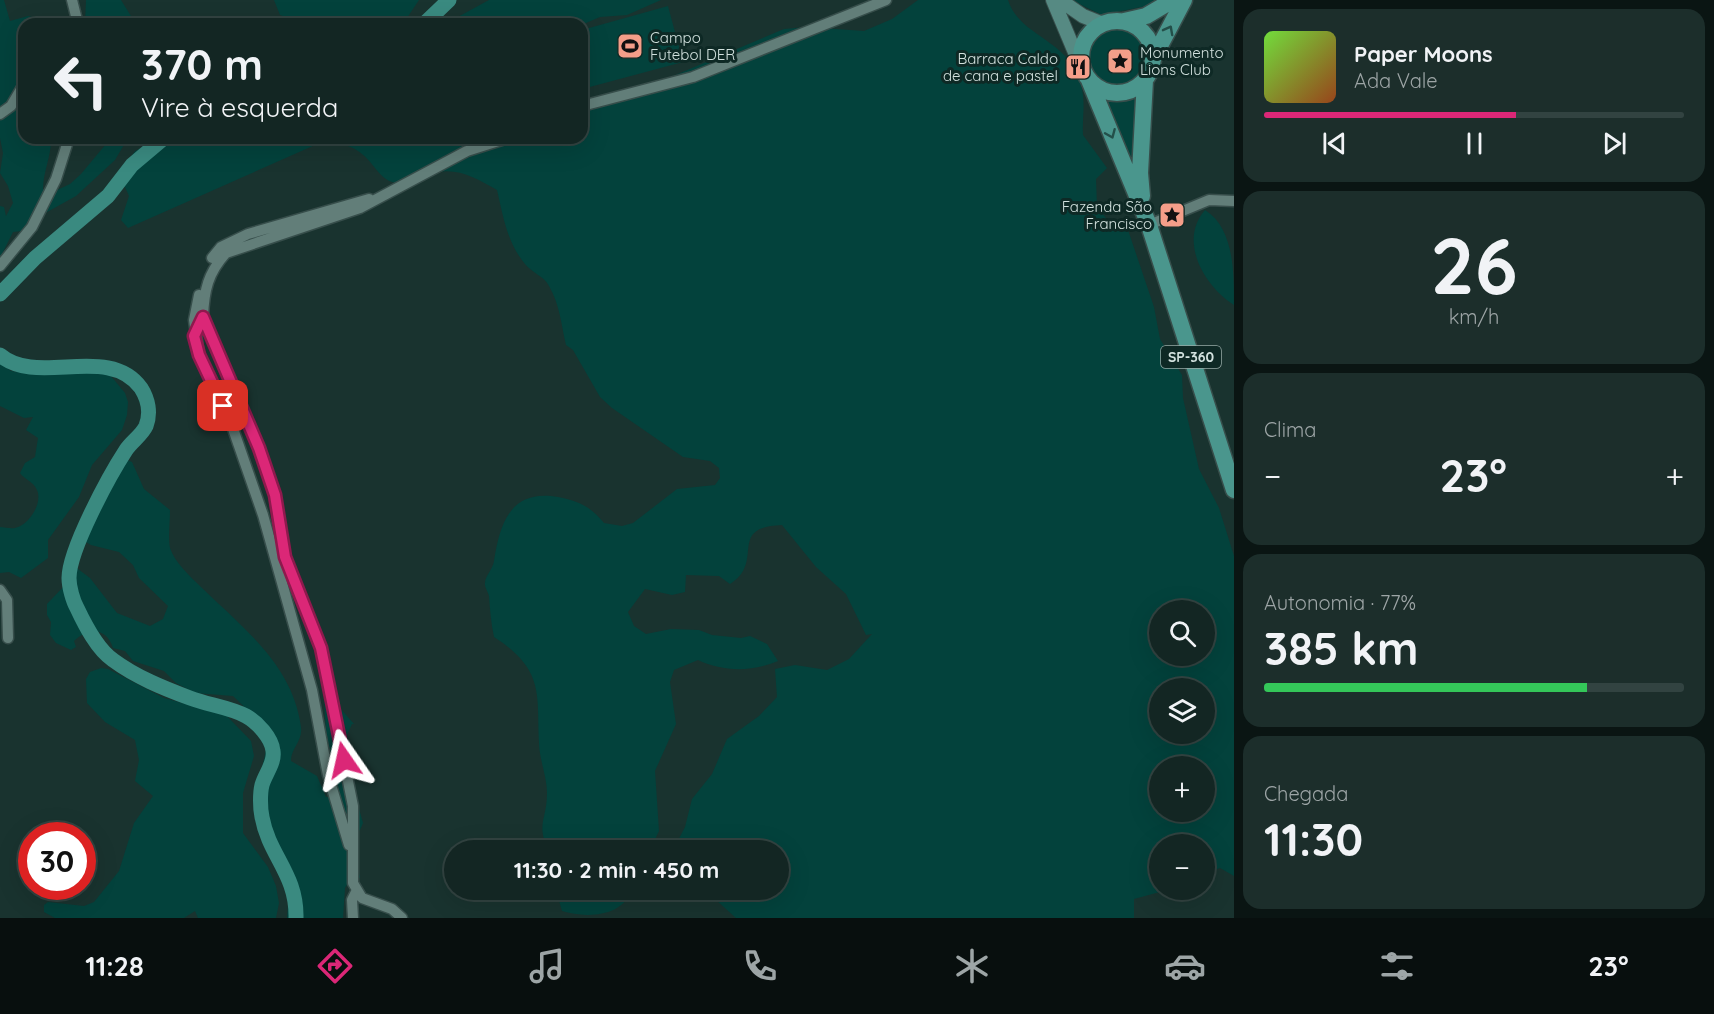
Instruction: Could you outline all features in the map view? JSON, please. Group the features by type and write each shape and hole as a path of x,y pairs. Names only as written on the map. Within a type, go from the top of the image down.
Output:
{"main road":[{"path":"1103,24 1146,16 1173,0"},
{"name":"SP-360","path":"1146,218 1140,173 1145,80 1153,59 1184,0"},
{"path":"1124,21 1134,25 1149,39 1153,59"},
{"name":"SP-360","path":"1103,24 1086,38 1080,58 1146,218 1234,490"},
{"path":"1086,74 1098,88 1110,93 1123,93 1135,88 1145,80"}],"street":[{"path":"72,0 76,18"},
{"path":"588,104 693,76 886,0"},
{"path":"1053,0 1086,74"},
{"path":"1060,0 1083,16 1103,24"},
{"path":"0,114 11,106 18,94"},
{"path":"0,266 32,227 56,179 67,144"},
{"path":"194,336 203,317 204,298 212,269 226,253 360,208 467,151 489,144"},
{"path":"352,856 328,776 312,690 263,515 231,423 199,355 194,336 194,320 205,267 221,247 248,234 347,203 375,198"},
{"path":"1146,218 1209,200 1234,201"},
{"path":"203,317 259,448 275,495 285,557 321,648 352,806 353,883 359,895 392,909 402,918"},
{"path":"0,590 7,600 8,638"},
{"path":"352,918 352,900 359,895"}],"shaded area":[{"path":"0,0 4,0 10,21 18,19 18,144 51,144 43,189 53,192 70,184 106,144 124,144 115,160 76,196 40,216 22,231 13,232 0,258 0,206 4,207 6,216 13,203 8,186 0,173 3,153 0,138"},
{"path":"86,0 121,0 132,18 85,18"},
{"path":"274,0 419,0 407,18 289,18 280,15"},
{"path":"489,0 661,0 627,15 600,17 588,22 588,18 456,18"},
{"path":"918,0 1008,0 1014,13 1023,23 1056,47 1075,69 1083,98 1083,135 1107,168 1096,179 1097,207 1114,228 1127,227 1154,307 1160,339 1182,375 1183,398 1199,469 1219,508 1234,556 1234,876 1220,868 1215,870 1215,834 1149,834 1149,895 1134,899 1134,918 736,918 716,900 789,900 789,840 678,840 685,827 692,799 712,774 727,739 759,716 777,697 775,669 795,665 827,670 849,659 872,634 866,635 846,594 816,567 782,525 765,527 755,532 750,539 745,566 740,575 730,584 719,576 686,575 685,592 672,595 645,589 628,612 634,626 646,634 671,629 699,630 712,635 741,638 750,636 767,644 778,661 748,669 738,669 717,667 698,660 674,670 670,682 676,724 655,771 659,831 655,840 545,840 542,827 547,788 540,753 536,688 524,662 494,637 489,596 485,584 504,522 519,503 529,498 542,496 572,500 589,509 604,523 622,526 633,523 677,489 715,485 720,478 719,468 710,461 683,457 612,408 600,397 573,350 566,345 558,307 549,286 525,264 514,247 506,228 497,190 468,175 445,171 432,173 409,182 392,182 387,180 363,154 341,144 588,144 588,109 600,107 784,29 807,27 864,31 892,19"},
{"path":"1071,0 1157,0 1151,5 1102,15"},
{"name":"Campo Futebol DER","path":"668,6 683,62 588,87 588,28"},
{"path":"1116,29 1127,31 1140,42 1145,58 1143,69 1132,82 1116,87 1105,85 1092,74 1087,58 1089,47 1100,34"},
{"path":"1138,94 1133,163 1102,96 1120,100"},
{"path":"149,144 324,144 315,145 128,228 121,220 129,196 119,174 135,151"},
{"path":"1205,210 1215,218 1227,239 1234,279 1234,305 1223,297 1205,275 1194,249 1197,222"},
{"path":"0,362 11,371 39,375 53,375 93,365 106,370 125,393 128,402 122,430 92,465 79,497 48,540 48,558 21,578 9,572 0,573 0,527 20,526 34,513 38,501 37,490 20,473 25,463 35,457 38,438 26,430 33,417 24,418 0,406"},
{"path":"122,458 132,462 144,489 170,510 170,548 179,564 249,633 277,666 296,705 301,727 291,761 317,776 326,797 332,797 336,791 337,777 326,728 326,685 329,684 339,707 354,724 347,735 353,787 363,823 360,830 350,838 360,877 356,883 348,883 345,888 343,918 287,918 290,879 274,844 269,815 260,793 260,777 268,741 262,724 233,696 195,693 176,683 164,671 133,661 125,651 113,648 102,633 91,632 80,636 74,641 76,647 71,650 56,643 50,635 51,622 47,615 47,604 66,584 70,563 90,578 117,613 150,626 163,619 168,606 139,578 133,565 119,552 91,545 76,536 105,482"},
{"path":"101,668 108,669 164,698 226,715 251,741 254,756 243,793 243,833 268,867 276,886 279,903 276,918 198,918 195,911 184,918 55,918 44,912 44,905 48,902 84,906 96,900 119,871 134,823 153,796 135,781 139,760 135,740 105,722 87,703 86,679 90,672"},
{"path":"559,900 626,900 620,906 602,914 581,915 562,911"}],"waterway":[{"path":"430,18 449,0"},
{"path":"0,294 35,258 108,196 132,165 157,144"},
{"path":"0,355 15,364 33,367 111,368 127,375 141,388 147,401 148,421 119,462 100,495 83,532 71,566 69,578 72,594 92,636 113,660 160,686 246,716 255,722 267,736 273,755 262,785 261,813 270,843 288,877 295,903 296,918"}],"place":[{"name":"Campo Futebol DER","path":"630,46"},
{"name":"Monumento Lions Club","path":"1120,61"},
{"name":"Barraca Caldo de cana e pastel","path":"1078,67"},
{"name":"Fazenda São Francisco","path":"1172,215"}],"route":[{"path":"223,406 199,355 194,336 203,317 259,448 275,495 285,557 321,648 344,760"}]}
